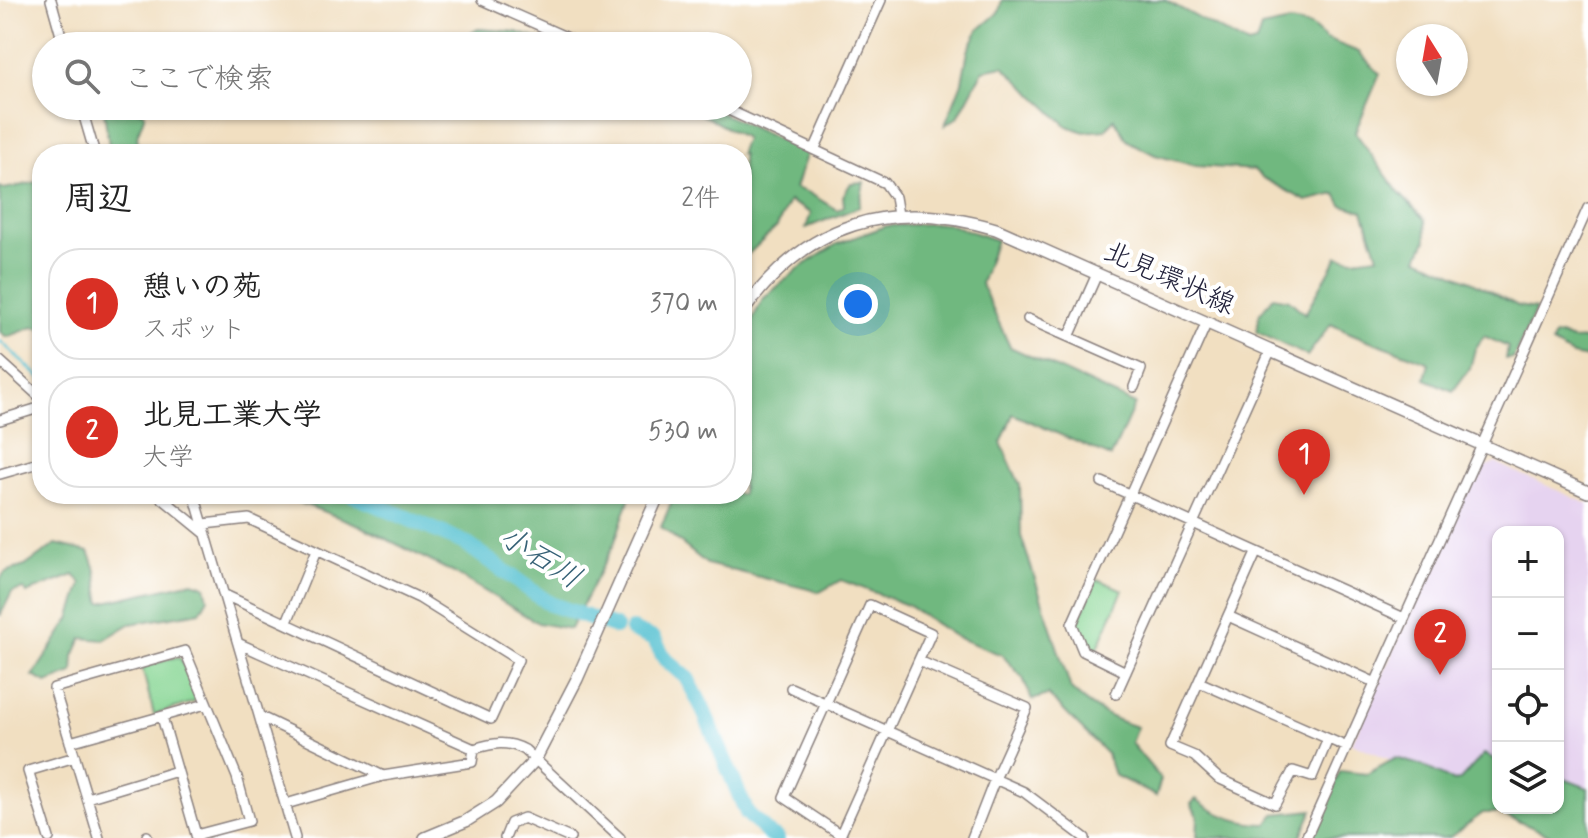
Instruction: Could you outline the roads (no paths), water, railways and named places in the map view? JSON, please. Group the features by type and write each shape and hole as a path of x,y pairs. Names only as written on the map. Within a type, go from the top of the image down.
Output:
{"main road":[{"name":"北見環状線","path":"752,299 789,261 816,241 857,224 898,215 924,215 972,222 996,229 1588,492"},
{"path":"425,838 466,821 496,802 535,760 577,679 654,504"}],"street":[{"path":"51,0 60,32"},
{"path":"482,0 554,32"},
{"path":"815,148 881,0"},
{"path":"85,120 92,144"},
{"path":"752,120 885,183 895,197 898,215"},
{"path":"1306,838 1588,208"},
{"path":"1069,337 1097,274"},
{"path":"1028,319 1141,369 1134,387"},
{"path":"1126,672 1083,651 1072,624 1207,322"},
{"path":"1116,694 1271,350"},
{"path":"0,361 32,390"},
{"path":"0,420 32,410"},
{"path":"0,474 32,465"},
{"path":"1102,482 1404,618"},
{"path":"169,504 208,537"},
{"path":"197,504 295,838"},
{"path":"204,524 249,519 419,598 518,660 491,719 225,595"},
{"path":"287,622 316,551"},
{"path":"1256,553 1170,746 1194,756 1218,778 1275,804 1293,771 1312,777 1328,739"},
{"path":"870,605 931,633 919,661 840,836 784,797 870,605"},
{"path":"1228,616 1376,683"},
{"path":"240,644 474,749 493,743 513,743 620,838"},
{"path":"99,838 54,688 185,651 237,777 249,821 197,837 162,717"},
{"path":"919,661 1027,708 972,838"},
{"path":"1199,682 1347,747"},
{"path":"791,688 1024,792 1085,838"},
{"path":"70,742 206,704"},
{"path":"261,717 383,776"},
{"path":"286,804 383,776 472,762 474,749"},
{"path":"49,838 28,771 75,757"},
{"path":"87,798 177,771"},
{"path":"505,838 511,823 524,818 570,838"}],"waterway":[{"name":"小石川","path":"0,341 32,370"},
{"name":"小石川","path":"374,504 465,543 550,604 615,627"},
{"name":"小石川","path":"632,630 654,639 665,659 687,678 747,813 777,838"}],"place":[{"name":"憩いの苑","path":"1304,495"},
{"name":"北見工業大学","path":"1440,675"}]}
